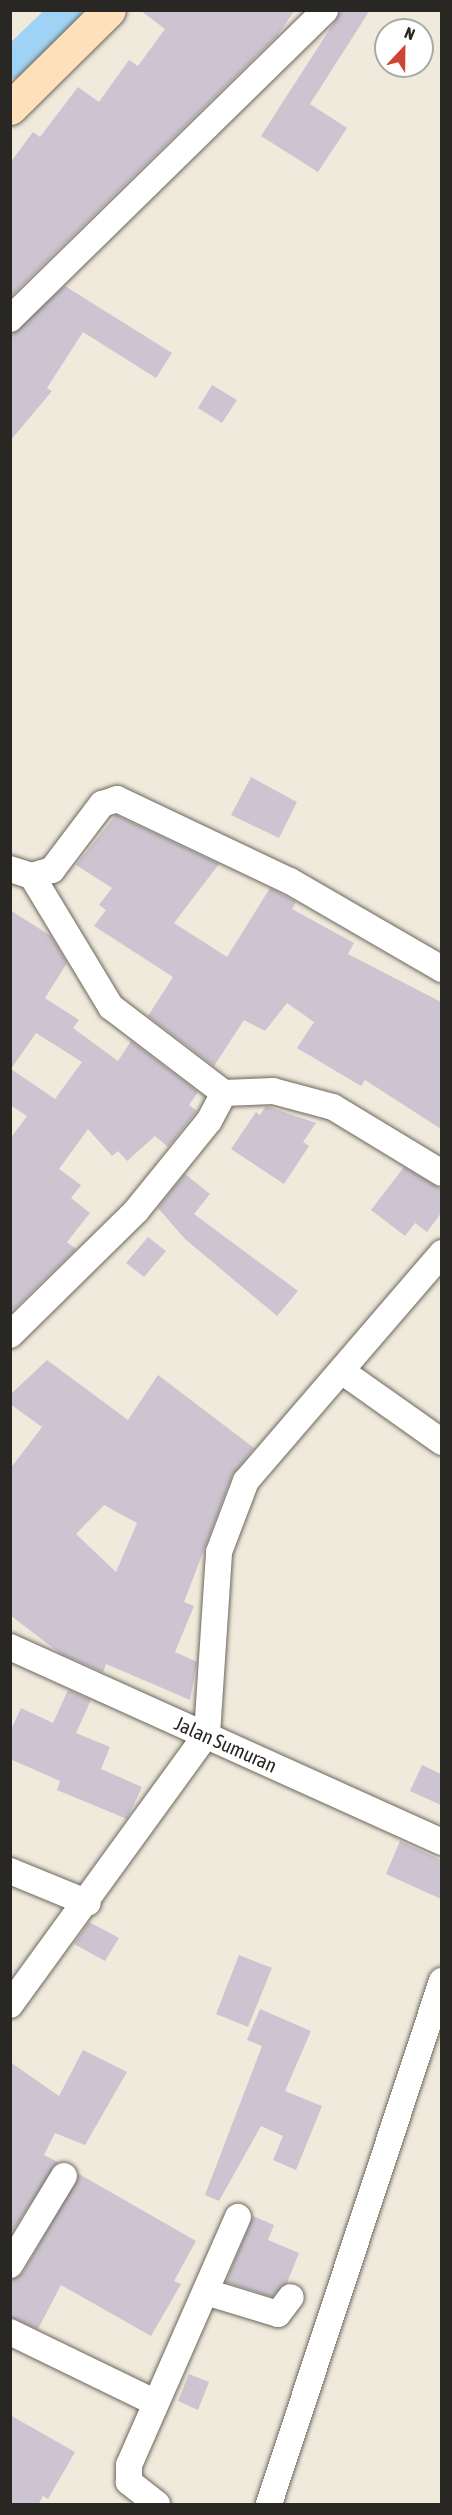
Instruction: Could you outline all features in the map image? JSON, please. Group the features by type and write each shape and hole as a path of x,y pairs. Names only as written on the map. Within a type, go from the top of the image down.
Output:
{"main road":[{"path":"10,108 110,10"}],"street":[{"path":"10,319 325,10"},
{"path":"441,969 290,881 117,799 102,804 52,870 19,877 111,1007 224,1093 273,1091 333,1107 441,1173"},
{"path":"10,1335 136,1210 209,1121 224,1093"},
{"path":"10,2005 88,1903 207,1734 219,1552 234,1503 246,1481 343,1372 441,1253"},
{"path":"343,1372 441,1442"},
{"name":"Jalan Sumuran","path":"10,1647 207,1734 441,1842"},
{"path":"10,1871 88,1903"},
{"path":"269,2505 441,1981"},
{"path":"10,2265 64,2176"},
{"path":"157,2505 135,2490 127,2474 238,2217"},
{"path":"206,2292 278,2314 291,2297"},
{"path":"10,2332 156,2403"}],"building":[{"path":"140,10 295,10 277,36 10,297 10,163 33,132 40,137 78,87 99,102 129,60 138,66 165,29"},
{"path":"342,10 370,10 310,104 347,128 318,172 261,136"},
{"path":"65,286 172,353 156,378 83,332 47,388 52,391 10,441 10,334"},
{"path":"212,385 237,400 222,423 198,408"},
{"path":"251,777 297,802 279,838 231,815"},
{"path":"116,815 219,864 174,923 227,957 270,888 296,902 292,909 354,943 348,954 441,1002 441,1129 365,1080 361,1086 297,1048 314,1022 287,1003 265,1031 244,1020 214,1066 148,1016 173,977 94,926 106,910 99,905 112,888 76,865"},
{"path":"10,910 51,936 67,963 45,998 79,1020 73,1028 118,1061 131,1041 198,1092 189,1105 197,1111 168,1147 155,1136 127,1161 118,1151 112,1156 88,1129 59,1169 81,1185 71,1198 90,1213 67,1242 76,1249 10,1313 10,1139 27,1116 10,1105","holes":["36,1033 82,1062 55,1099 11,1069"]},
{"path":"266,1106 316,1123 303,1142 309,1146 284,1184 231,1149 256,1112 260,1115"},
{"path":"404,1167 441,1189 441,1213 427,1232 415,1223 405,1236 371,1210"},
{"path":"185,1174 210,1194 194,1214 298,1291 277,1316 185,1239 158,1208"},
{"path":"148,1237 166,1251 144,1277 126,1263"},
{"path":"47,1360 128,1420 158,1375 254,1448 232,1476 184,1602 194,1606 175,1652 197,1662 190,1700 106,1664 103,1672 61,1654 10,1615 10,1469 42,1427 10,1404 10,1395","holes":["104,1505 137,1523 116,1572 76,1534"]},
{"path":"68,1690 91,1700 76,1733 110,1747 101,1769 142,1787 127,1819 57,1790 60,1781 10,1759 10,1732 21,1708 53,1723"},
{"path":"422,1765 441,1774 441,1805 410,1791"},
{"path":"400,1841 441,1860 441,1899 386,1874"},
{"path":"89,1922 119,1938 105,1961 74,1944"},
{"path":"239,1955 272,1968 248,2027 216,2014"},
{"path":"260,2009 311,2031 285,2091 322,2106 296,2170 273,2160 283,2136 261,2126 219,2201 205,2195 262,2046 247,2040"},
{"path":"83,2050 127,2072 85,2145 55,2133 44,2155 58,2162 10,2235 10,2062 59,2096"},
{"path":"79,2174 196,2241 174,2281 181,2284 151,2336 61,2285 38,2329 10,2317 10,2280 23,2273"},
{"path":"253,2216 274,2225 268,2240 299,2253 287,2283 272,2297 226,2282"},
{"path":"189,2374 209,2382 198,2410 178,2401"},
{"path":"10,2415 75,2452 48,2499 43,2496 38,2505 10,2505"}],"waterway":[{"path":"10,64 66,10"}]}
